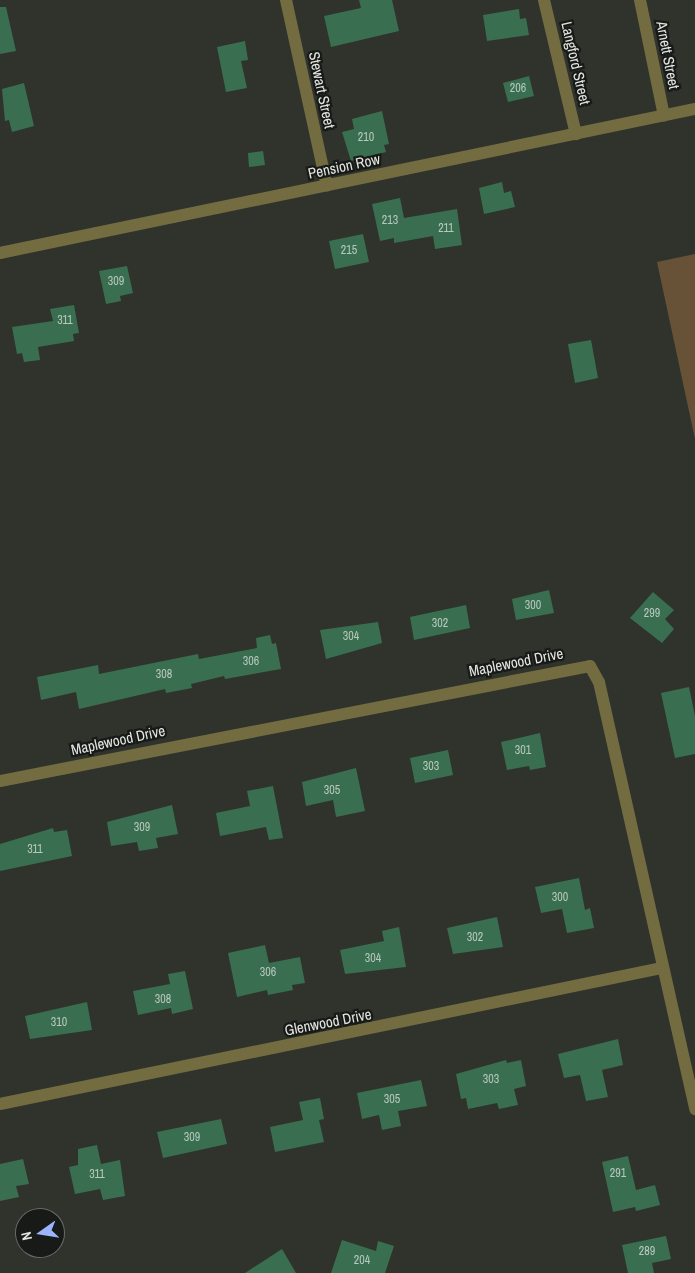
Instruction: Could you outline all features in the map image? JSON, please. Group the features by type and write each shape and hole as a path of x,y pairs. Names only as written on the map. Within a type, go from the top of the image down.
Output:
{"street":[{"name":"Stewart Street","path":"286,0 327,186"},
{"name":"Langford Street","path":"544,0 576,134"},
{"name":"Arnett Street","path":"640,0 664,116"},
{"name":"Pension Row","path":"0,253 695,109"},
{"name":"Maplewood Drive","path":"0,781 590,666 599,682 695,1109"},
{"name":"Glenwood Drive","path":"0,1104 662,968"}],"shaded area":[{"path":"695,254 695,439 657,262"}],"building":[{"path":"359,0 392,0 399,31 331,47 324,16 361,8"},
{"path":"0,7 6,7 16,51 0,54"},
{"path":"519,9 520,19 526,18 529,35 487,41 483,15"},
{"path":"245,41 248,60 241,61 247,88 226,92 217,47"},
{"path":"529,76 534,96 508,102 503,83"},
{"path":"24,83 34,126 12,132 9,120 5,121 2,89"},
{"path":"382,111 389,144 384,145 386,152 351,161 342,132 354,129 352,119"},
{"path":"263,151 265,165 249,167 248,153"},
{"path":"502,182 504,193 511,191 515,207 484,214 479,188"},
{"path":"400,198 404,218 457,209 462,245 435,249 433,236 394,243 394,238 380,241 372,204"},
{"path":"363,234 369,262 335,269 329,241"},
{"path":"127,266 133,293 120,296 121,301 106,304 99,271"},
{"path":"74,305 79,333 73,334 74,341 38,347 40,360 24,362 22,353 17,354 12,327 53,321 50,309"},
{"path":"591,340 598,378 575,383 568,344"},
{"path":"549,590 554,613 516,620 512,599"},
{"path":"653,592 674,610 665,619 674,629 662,643 630,618"},
{"path":"466,605 470,628 414,640 410,617"},
{"path":"378,622 382,643 326,659 320,630"},
{"path":"270,635 272,644 276,643 281,669 225,679 224,676 191,684 192,688 166,693 165,689 79,709 76,692 41,700 37,677 98,665 99,674 198,654 199,659 257,648 256,638"},
{"path":"689,687 695,716 695,754 675,758 661,693"},
{"path":"540,733 546,767 530,770 529,766 507,770 501,742"},
{"path":"448,750 453,775 415,783 410,758"},
{"path":"356,768 365,811 336,817 333,800 306,806 302,782"},
{"path":"273,786 283,838 269,840 266,827 220,836 216,813 250,806 247,791"},
{"path":"172,805 178,834 156,838 158,848 139,851 137,842 111,846 107,822"},
{"path":"53,828 54,832 67,830 72,856 0,871 0,844"},
{"path":"579,878 585,910 590,908 594,928 567,933 562,909 541,913 535,887"},
{"path":"497,917 503,947 453,954 447,928"},
{"path":"399,927 406,967 345,974 340,950 384,941 382,931"},
{"path":"265,945 269,963 300,957 305,983 292,985 293,990 268,995 267,990 237,997 228,953"},
{"path":"185,971 193,1009 172,1014 171,1008 138,1015 133,991 170,984 168,974"},
{"path":"87,1002 92,1030 30,1039 25,1016"},
{"path":"618,1039 623,1065 602,1070 608,1097 586,1101 580,1075 564,1078 558,1054"},
{"path":"506,1060 507,1063 521,1060 526,1086 514,1089 518,1105 499,1109 497,1103 468,1109 466,1098 461,1099 456,1074"},
{"path":"421,1080 427,1106 398,1111 401,1126 382,1130 379,1115 362,1119 357,1093"},
{"path":"320,1098 324,1119 319,1120 324,1142 275,1152 270,1127 303,1120 299,1102"},
{"path":"221,1119 227,1144 163,1158 157,1132"},
{"path":"97,1145 101,1164 120,1160 125,1196 103,1200 100,1189 75,1194 69,1167 78,1165 78,1149"},
{"path":"628,1156 636,1190 655,1185 660,1205 636,1211 635,1207 613,1212 602,1162"},
{"path":"23,1159 29,1184 16,1186 19,1197 0,1201 0,1164"},
{"path":"666,1236 671,1259 652,1263 654,1273 628,1273 622,1245"},
{"path":"342,1240 376,1251 378,1241 394,1246 385,1273 331,1273"},
{"path":"282,1249 296,1273 245,1273"}]}
